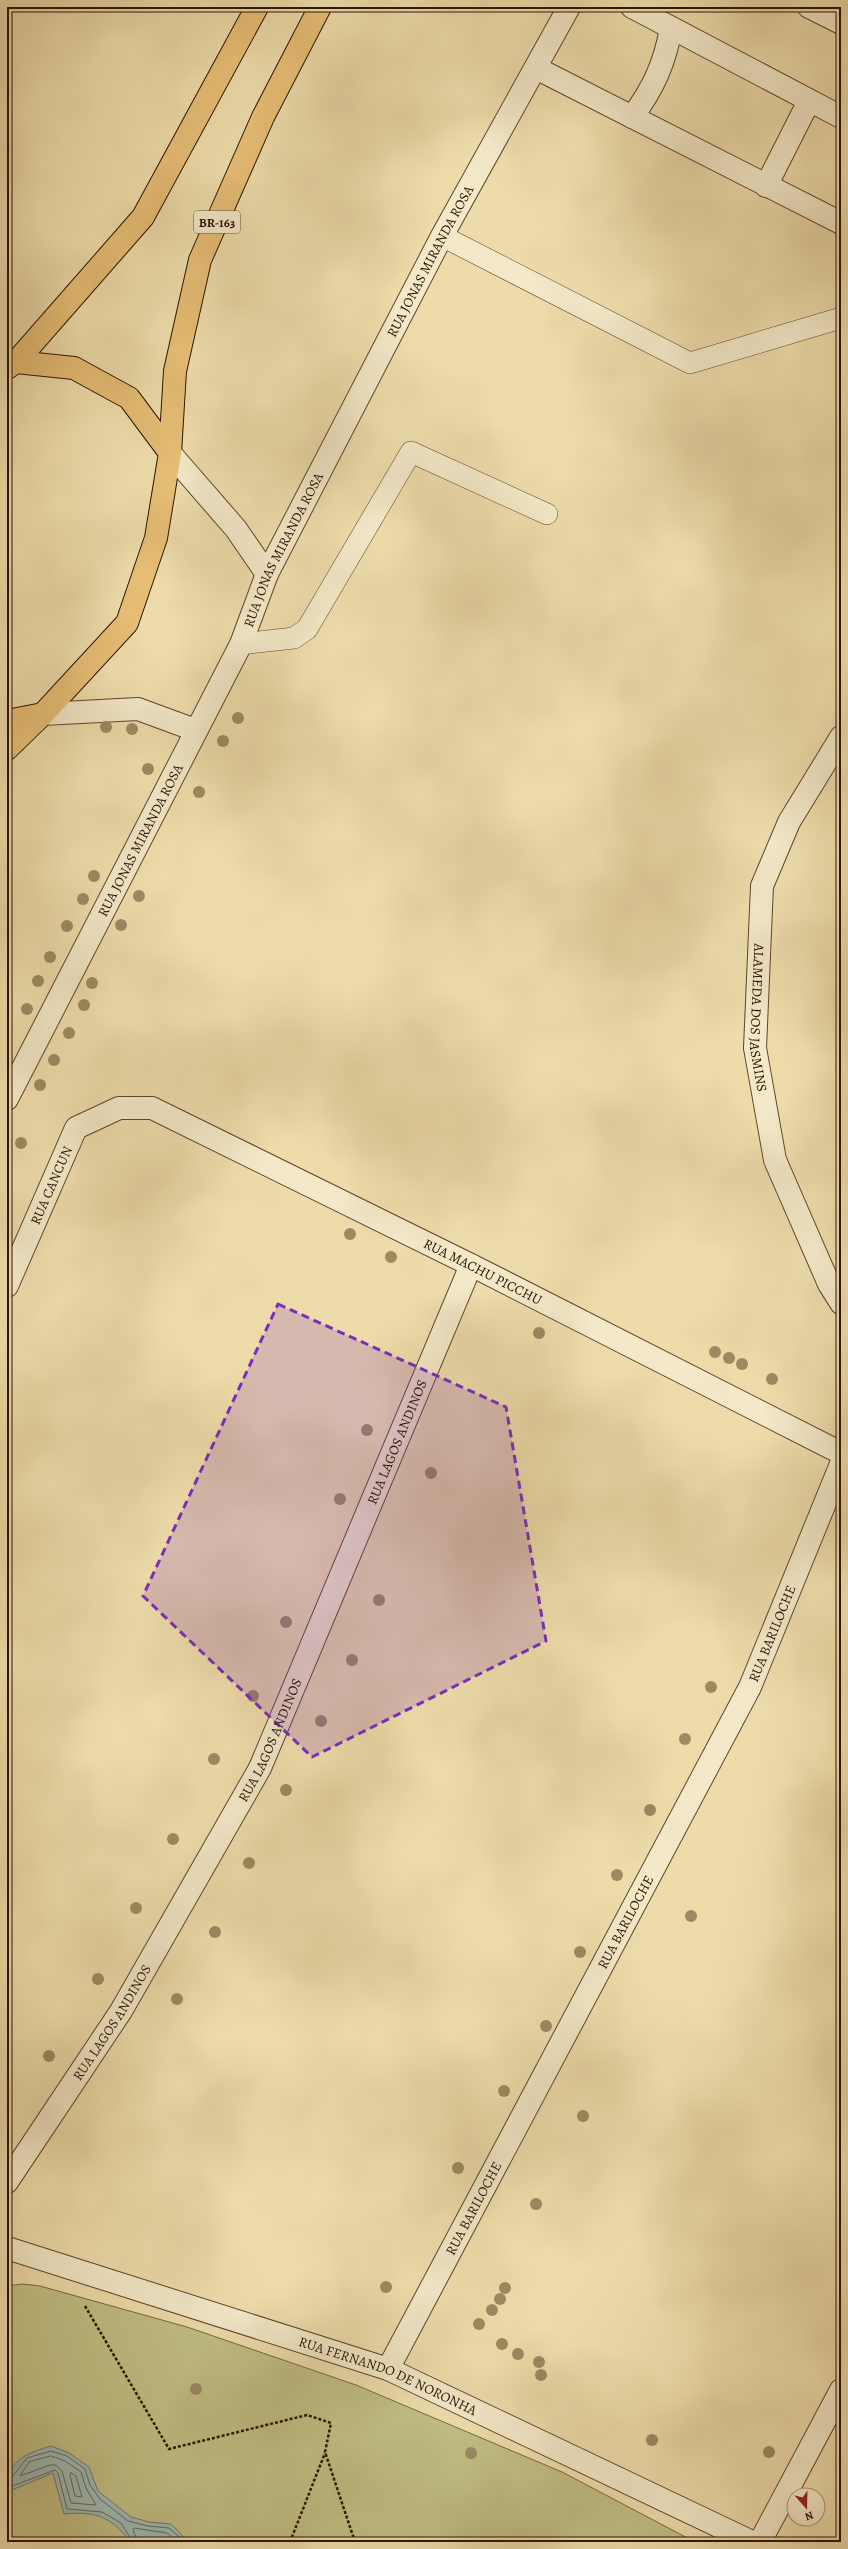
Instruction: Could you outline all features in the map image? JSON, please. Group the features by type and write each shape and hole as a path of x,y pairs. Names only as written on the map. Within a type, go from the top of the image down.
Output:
{"highway":[{"path":"11,365 142,216 257,7"},
{"name":"BR-163","path":"170,453 175,371 200,260 263,117 320,7"},
{"path":"7,749 43,714 127,623 156,538 170,453 129,398 74,368 11,365"},
{"path":"7,721 43,714"}],"street":[{"name":"RUA JONAS MIRANDA ROSA","path":"7,1098 195,730 242,644 267,574 442,236 570,7"},
{"path":"632,7 841,117"},
{"path":"810,7 841,23"},
{"path":"632,117 647,97 659,75 667,52 671,28"},
{"path":"536,68 841,223"},
{"path":"766,186 809,101"},
{"path":"170,453 236,529 267,574"},
{"path":"43,714 138,709 195,730"},
{"name":"ALAMEDA DOS JASMINS","path":"841,736 789,822 762,886 755,1048 775,1160 835,1282 841,1303"},
{"name":"RUA MACHU PICCHU","path":"119,1108 152,1108 471,1265 841,1453"},
{"name":"RUA CANCUN","path":"7,1286 76,1128 119,1108"},
{"name":"RUA LAGOS ANDINOS","path":"7,2182 121,2012 260,1768 471,1265"},
{"name":"RUA BARILOCHE","path":"388,2369 750,1687 841,1464"},
{"name":"RUA FERNANDO DE NORONHA","path":"7,2248 388,2369 752,2542"},
{"path":"760,2542 841,2390"}],"lane":[{"path":"442,236 690,363 841,318"},
{"path":"242,644 294,638 307,629 411,452 547,514"}],"path":[{"path":"62,2266 169,2449 307,2415 331,2423 325,2452 290,2542"},
{"path":"325,2452 355,2542"}],"highlighted area":[{"path":"278,1304 506,1407 546,1641 312,1757 143,1596"}],"shaded area":[{"path":"22,2284 40,2286 187,2327 356,2385 562,2472 695,2542 7,2542 7,2286"}],"water":[{"path":"51,2446 69,2453 89,2467 98,2491 131,2517 149,2522 171,2524 189,2542 130,2542 116,2526 102,2517 84,2513 64,2514 53,2473 7,2492 10,2472 14,2465 19,2460 33,2452"}]}
